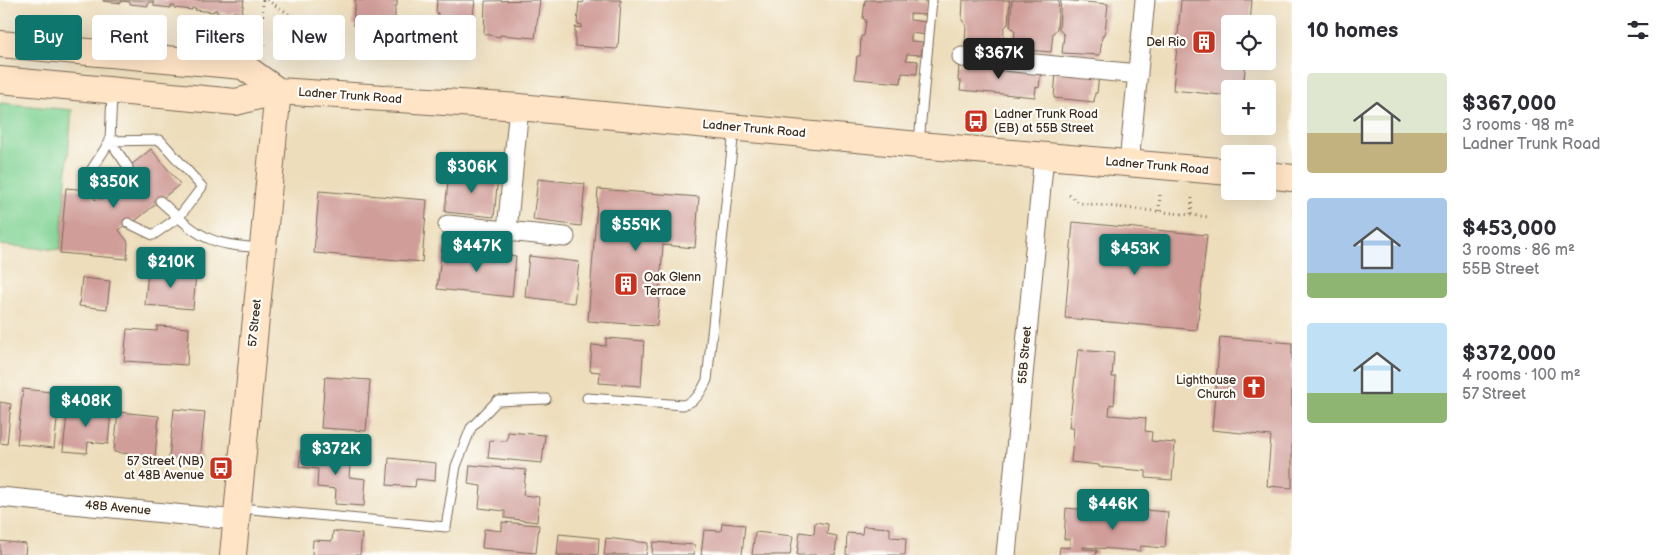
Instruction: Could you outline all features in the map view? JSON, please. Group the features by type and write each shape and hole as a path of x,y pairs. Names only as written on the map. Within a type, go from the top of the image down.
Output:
{"main road":[{"path":"0,44 243,66 278,91"},
{"name":"Ladner Trunk Road","path":"0,80 236,102 278,91 519,107 1221,171"},
{"name":"57 Street","path":"233,555 278,91"},
{"path":"1276,177 1292,178"}],"street":[{"path":"1129,163 1145,0"},
{"path":"962,57 1138,74"},
{"path":"507,231 519,107"},
{"name":"55B Street","path":"1006,555 1044,155"},
{"path":"448,225 565,237"},
{"name":"48B Avenue","path":"0,497 237,514"}],"lane":[{"path":"919,145 932,0"},
{"path":"102,194 92,169 110,140 112,90"},
{"path":"587,398 683,405 693,402 700,393 707,380 734,128"},
{"path":"110,140 128,167"},
{"path":"110,140 160,140 202,187 179,217 153,235 128,223"},
{"path":"160,201 195,231 210,239 227,245 263,248"},
{"path":"237,514 446,527 456,466 471,428 497,401 546,400"}],"path":[{"path":"263,0 262,39 265,48"},
{"path":"267,0 289,15"},
{"path":"1160,194 1160,212"},
{"path":"1069,195 1080,203 1209,217"},
{"path":"1191,214 1192,197"}],"green space":[{"path":"0,103 72,110 60,250 0,245"}],"building":[{"path":"103,0 244,0 242,13 233,12 233,14 216,12 217,10 214,10 214,12 195,10 196,8 192,8 192,10 174,8 175,6 171,6 171,8 154,6 154,2 148,2 148,6 130,4 130,2 121,1 121,3"},
{"path":"355,0 397,0 395,15 355,15 355,25 353,25"},
{"path":"437,0 475,0 473,15 438,15 436,12"},
{"path":"540,0 535,38 500,35 500,37 484,34 485,1"},
{"path":"584,0 621,0 618,48 575,46 575,27 581,28 582,25 577,24 579,2 583,3"},
{"path":"865,0 927,2 926,15 910,14 910,20 927,22 926,35 911,33 911,41 923,42 921,55 907,54 906,60 918,61 917,74 902,73 901,83 855,79 857,56 860,56 861,36 864,36 866,20 863,19"},
{"path":"963,0 1010,0 1008,24 1004,28 1003,47 965,44 966,26 962,20"},
{"path":"1012,0 1059,0 1057,29 1053,33 1051,52 1013,49 1015,31 1010,26"},
{"path":"1061,0 1108,4 1100,55 1062,53 1064,35 1059,29"},
{"name":"Del Rio","path":"1181,0 1252,0 1251,15 1221,15 1221,70 1245,70 1244,80 1221,80 1221,95 1173,90"},
{"path":"959,64 1041,70 1039,88 1036,87 1035,97 960,90 961,81 958,81"},
{"path":"1056,72 1099,75 1094,102 1054,98"},
{"path":"151,149 180,184 134,222 132,219 119,230 128,242 127,259 60,253 66,188 87,190 95,200 106,191 103,188"},
{"path":"449,171 498,176 494,217 445,212"},
{"path":"538,179 585,184 581,226 533,220"},
{"name":"Oak Glenn Terrace","path":"598,189 699,197 695,248 663,245 657,326 588,321"},
{"path":"319,191 427,200 422,262 314,253"},
{"path":"1073,222 1207,235 1197,330 1065,318"},
{"path":"442,248 516,256 512,297 437,289"},
{"path":"529,256 579,262 574,303 525,297"},
{"path":"148,270 196,273 193,309 145,305"},
{"path":"82,278 110,281 107,309 79,306"},
{"path":"157,326 189,328 187,365 124,361 127,329 157,331"},
{"name":"Lighthouse Church","path":"1220,337 1292,343 1292,488 1267,486 1271,436 1212,430"},
{"path":"606,338 644,341 641,386 599,383 600,372 590,371 592,345 606,346"},
{"path":"1078,350 1114,353 1112,377 1116,377 1114,405 1110,404 1109,415 1146,418 1145,431 1152,432 1151,441 1175,443 1172,480 1146,478 1146,471 1099,467 1099,465 1071,462 1074,428 1069,428"},
{"path":"325,377 370,380 366,431 321,428"},
{"path":"23,389 60,393 54,448 17,444"},
{"path":"0,402 11,404 7,444 0,443"},
{"path":"68,406 111,411 108,444 88,442 87,453 63,451"},
{"path":"174,409 205,412 200,462 169,458"},
{"path":"118,412 159,416 155,457 114,452"},
{"path":"508,432 545,435 542,463 488,458 490,440 507,441"},
{"path":"301,450 351,454 349,477 366,479 364,506 335,504 336,489 317,487 318,469 299,467"},
{"path":"389,458 436,463 435,481 416,479 415,487 387,485"},
{"path":"470,465 526,470 523,495 539,497 537,522 505,518 505,511 479,508 481,486 468,484"},
{"path":"1066,508 1142,515 1143,510 1168,512 1165,548 1141,546 1140,551 1083,547 1083,549 1097,550 1096,555 1059,555 1060,547 1069,548 1070,539 1064,539"},
{"path":"502,522 539,525 536,553 482,548 484,529 502,531"},
{"path":"815,522 828,524 827,534 837,536 835,555 797,555 800,532 814,534"},
{"path":"722,523 745,525 742,555 701,555 704,530 721,531"},
{"path":"863,526 890,528 890,537 906,538 905,555 846,555 847,533 862,534"},
{"path":"333,531 362,534 360,555 312,555 313,540 332,541"},
{"path":"755,532 793,536 790,555 752,555"},
{"path":"559,534 599,538 598,555 557,555"},
{"path":"606,538 648,543 646,555 604,555"},
{"path":"0,541 26,544 25,555 0,555"},
{"path":"653,542 695,545 694,555 652,555"}],"place":[{"name":"Del Rio","path":"1204,42"},
{"name":"Ladner Trunk Road (EB) at 55B Street","path":"976,121"},
{"name":"Oak Glenn Terrace","path":"626,284"},
{"name":"Lighthouse Church","path":"1254,387"},
{"name":"57 Street (NB) at 48B Avenue","path":"221,468"}]}
